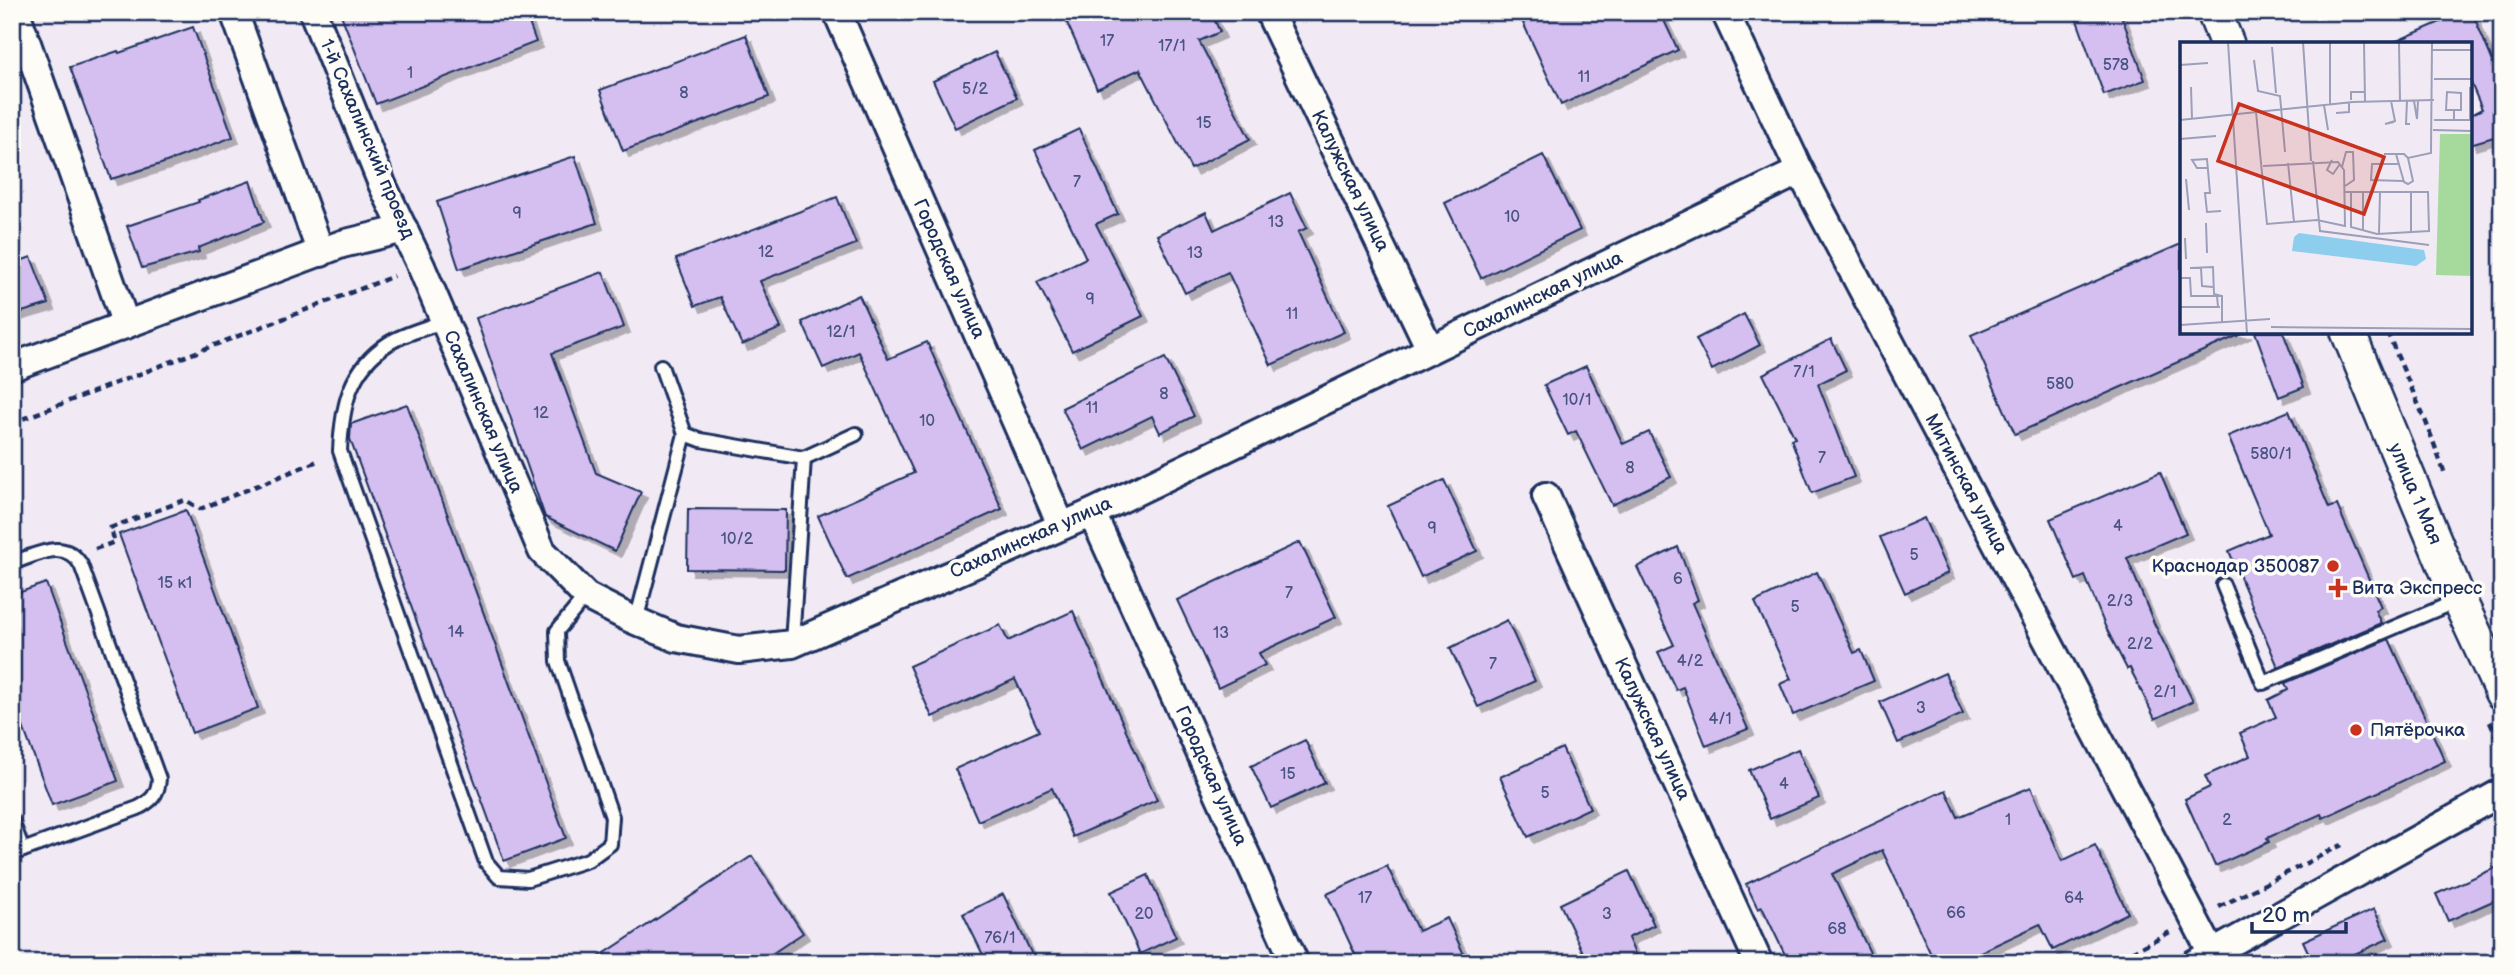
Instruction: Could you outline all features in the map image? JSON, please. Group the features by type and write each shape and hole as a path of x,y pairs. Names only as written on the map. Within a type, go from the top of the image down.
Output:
{"street":[{"path":"16,12 126,325"},
{"path":"234,12 321,253"},
{"name":"1-й Сахалинский проезд","path":"313,12 382,184 421,266"},
{"name":"Городская улица","path":"837,12 1061,525"},
{"name":"Калужская улица","path":"1269,12 1430,349"},
{"name":"Митинская улица","path":"1725,12 1800,171 2193,920 2203,958"},
{"path":"2214,12 2226,42"},
{"name":"Сахалинская улица","path":"421,266 542,551 586,596 676,638 739,650 792,644 1093,513 1800,171"},
{"path":"12,367 342,244 404,229"},
{"name":"улица 1 Мая","path":"2349,334 2459,600 2502,693"},
{"name":"Калужская улица","path":"1546,496 1759,963"},
{"name":"Городская улица","path":"1093,513 1294,963"},
{"path":"2203,958 2502,792"}],"lane":[{"path":"445,321 390,342 367,362 350,386 341,419 340,451 486,862 499,877 528,879 588,860 610,844 612,817 558,661 557,631 586,596"},
{"path":"636,621 685,434 661,366"},
{"path":"685,434 701,440 804,458 856,434"},
{"path":"792,644 804,458"},
{"path":"12,563 60,549 76,556 159,779 158,790 149,802 138,808 17,852 12,821"},
{"path":"2223,585 2263,682 2459,600"}],"path":[{"path":"12,423 421,266"},
{"path":"76,556 115,542 110,528 185,500 200,509 340,451"},
{"path":"2110,963 2354,839"}],"building":[{"path":"340,12 525,12 536,42 376,104"},
{"path":"1062,12 1125,12 1130,21 1149,12 1211,12 1220,32 1199,41 1250,139 1191,169 1140,69 1097,89"},
{"path":"1518,12 1660,12 1678,50 1561,105"},
{"path":"2074,12 2120,12 2145,80 2104,95"},
{"path":"2441,12 2472,12 2502,83 2502,155 2494,137 2472,143 2472,114 2482,109 2472,86 2472,42 2395,42 2445,20"},
{"path":"193,27 233,137 111,179 70,67"},
{"path":"746,35 769,97 623,151 600,90"},
{"path":"995,52 1017,98 955,128 933,81"},
{"path":"1079,129 1118,214 1096,224 1143,316 1072,351 1037,282 1086,258 1035,150"},
{"path":"1543,155 1580,230 1481,278 1445,203"},
{"path":"575,156 597,223 459,269 437,202"},
{"path":"250,181 264,222 198,248 199,252 142,268 127,226 199,202 198,200"},
{"path":"1290,193 1307,228 1298,232 1344,332 1271,365 1228,272 1185,293 1157,235 1206,212 1214,230"},
{"path":"837,197 856,244 760,281 781,328 742,345 720,297 695,306 676,259"},
{"path":"2180,244 2180,334 2241,334 2015,434 1971,335"},
{"path":"31,257 49,304 12,315 12,264"},
{"path":"603,272 624,327 552,353 596,473 641,492 615,551 545,517 476,318"},
{"path":"859,295 888,359 927,342 1002,509 847,579 818,516 914,473 859,352 823,368 802,322"},
{"path":"1744,314 1760,345 1712,370 1696,339"},
{"path":"2256,334 2284,334 2304,387 2279,397"},
{"path":"1831,339 1846,370 1818,384 1854,477 1812,493 1791,439 1795,438 1763,374"},
{"path":"1165,358 1194,416 1160,433 1152,416 1083,450 1062,408"},
{"path":"1586,366 1623,444 1649,432 1671,477 1612,505 1576,431 1568,435 1544,385"},
{"path":"407,404 566,838 504,861 350,439 351,424"},
{"path":"2289,411 2329,508 2337,505 2381,607 2375,610 2381,623 2278,667 2229,551 2269,534 2228,436"},
{"path":"2160,472 2186,533 2127,558 2154,623 2193,701 2155,719 2130,668 2127,669 2105,626 2085,576 2076,580 2050,519"},
{"path":"1444,480 1477,551 1421,577 1388,506"},
{"path":"688,509 786,510 785,570 687,569"},
{"path":"186,510 258,708 192,733 119,534"},
{"path":"1924,518 1948,573 1905,593 1880,537"},
{"path":"1300,542 1336,617 1259,653 1265,665 1218,688 1177,600"},
{"path":"1678,547 1698,600 1692,603 1748,729 1706,746 1683,687 1676,690 1658,652 1674,645 1637,567"},
{"path":"1817,572 1854,653 1861,650 1874,681 1793,715 1780,684 1791,679 1755,602"},
{"path":"46,583 118,781 52,805 12,697 12,595"},
{"path":"1073,611 1157,800 1073,837 1052,788 978,821 955,769 1039,731 1015,679 932,717 909,666 1000,625 1008,641"},
{"path":"1507,620 1535,681 1478,707 1450,648"},
{"name":"Пятёрочка","path":"2389,639 2445,761 2323,818 2321,814 2267,838 2269,842 2215,866 2185,799 2210,787 2205,776 2250,756 2240,733 2276,717 2268,700 2288,690 2285,683"},
{"path":"1945,673 1963,714 1898,743 1880,702"},
{"path":"1305,740 1325,783 1271,808 1251,766"},
{"path":"1562,748 1590,808 1528,837 1500,777"},
{"path":"1798,749 1819,798 1770,819 1749,770"},
{"path":"2031,787 2062,861 2095,845 2128,913 2053,950 2040,924 1957,963 1935,963 1882,850 1832,874 1875,963 1789,963 1762,907 1758,909 1746,884 1946,790 1958,817"},
{"path":"752,856 803,933 758,963 590,963"},
{"path":"2502,865 2502,897 2448,921 2436,894"},
{"path":"1387,866 1418,931 1447,918 1468,963 1359,963 1327,894"},
{"path":"1629,871 1654,925 1628,938 1639,963 1588,963 1560,904"},
{"path":"1148,875 1176,937 1140,954 1111,892"},
{"path":"1003,894 1036,963 987,963 963,914"},
{"path":"2374,909 2388,939 2335,963 2313,963 2303,941"}],"place":[{"name":"Краснодар 350087","path":"2333,566"},
{"name":"Вита Экспресс","path":"2338,588"},
{"name":"Пятёрочка","path":"2356,730"}]}
